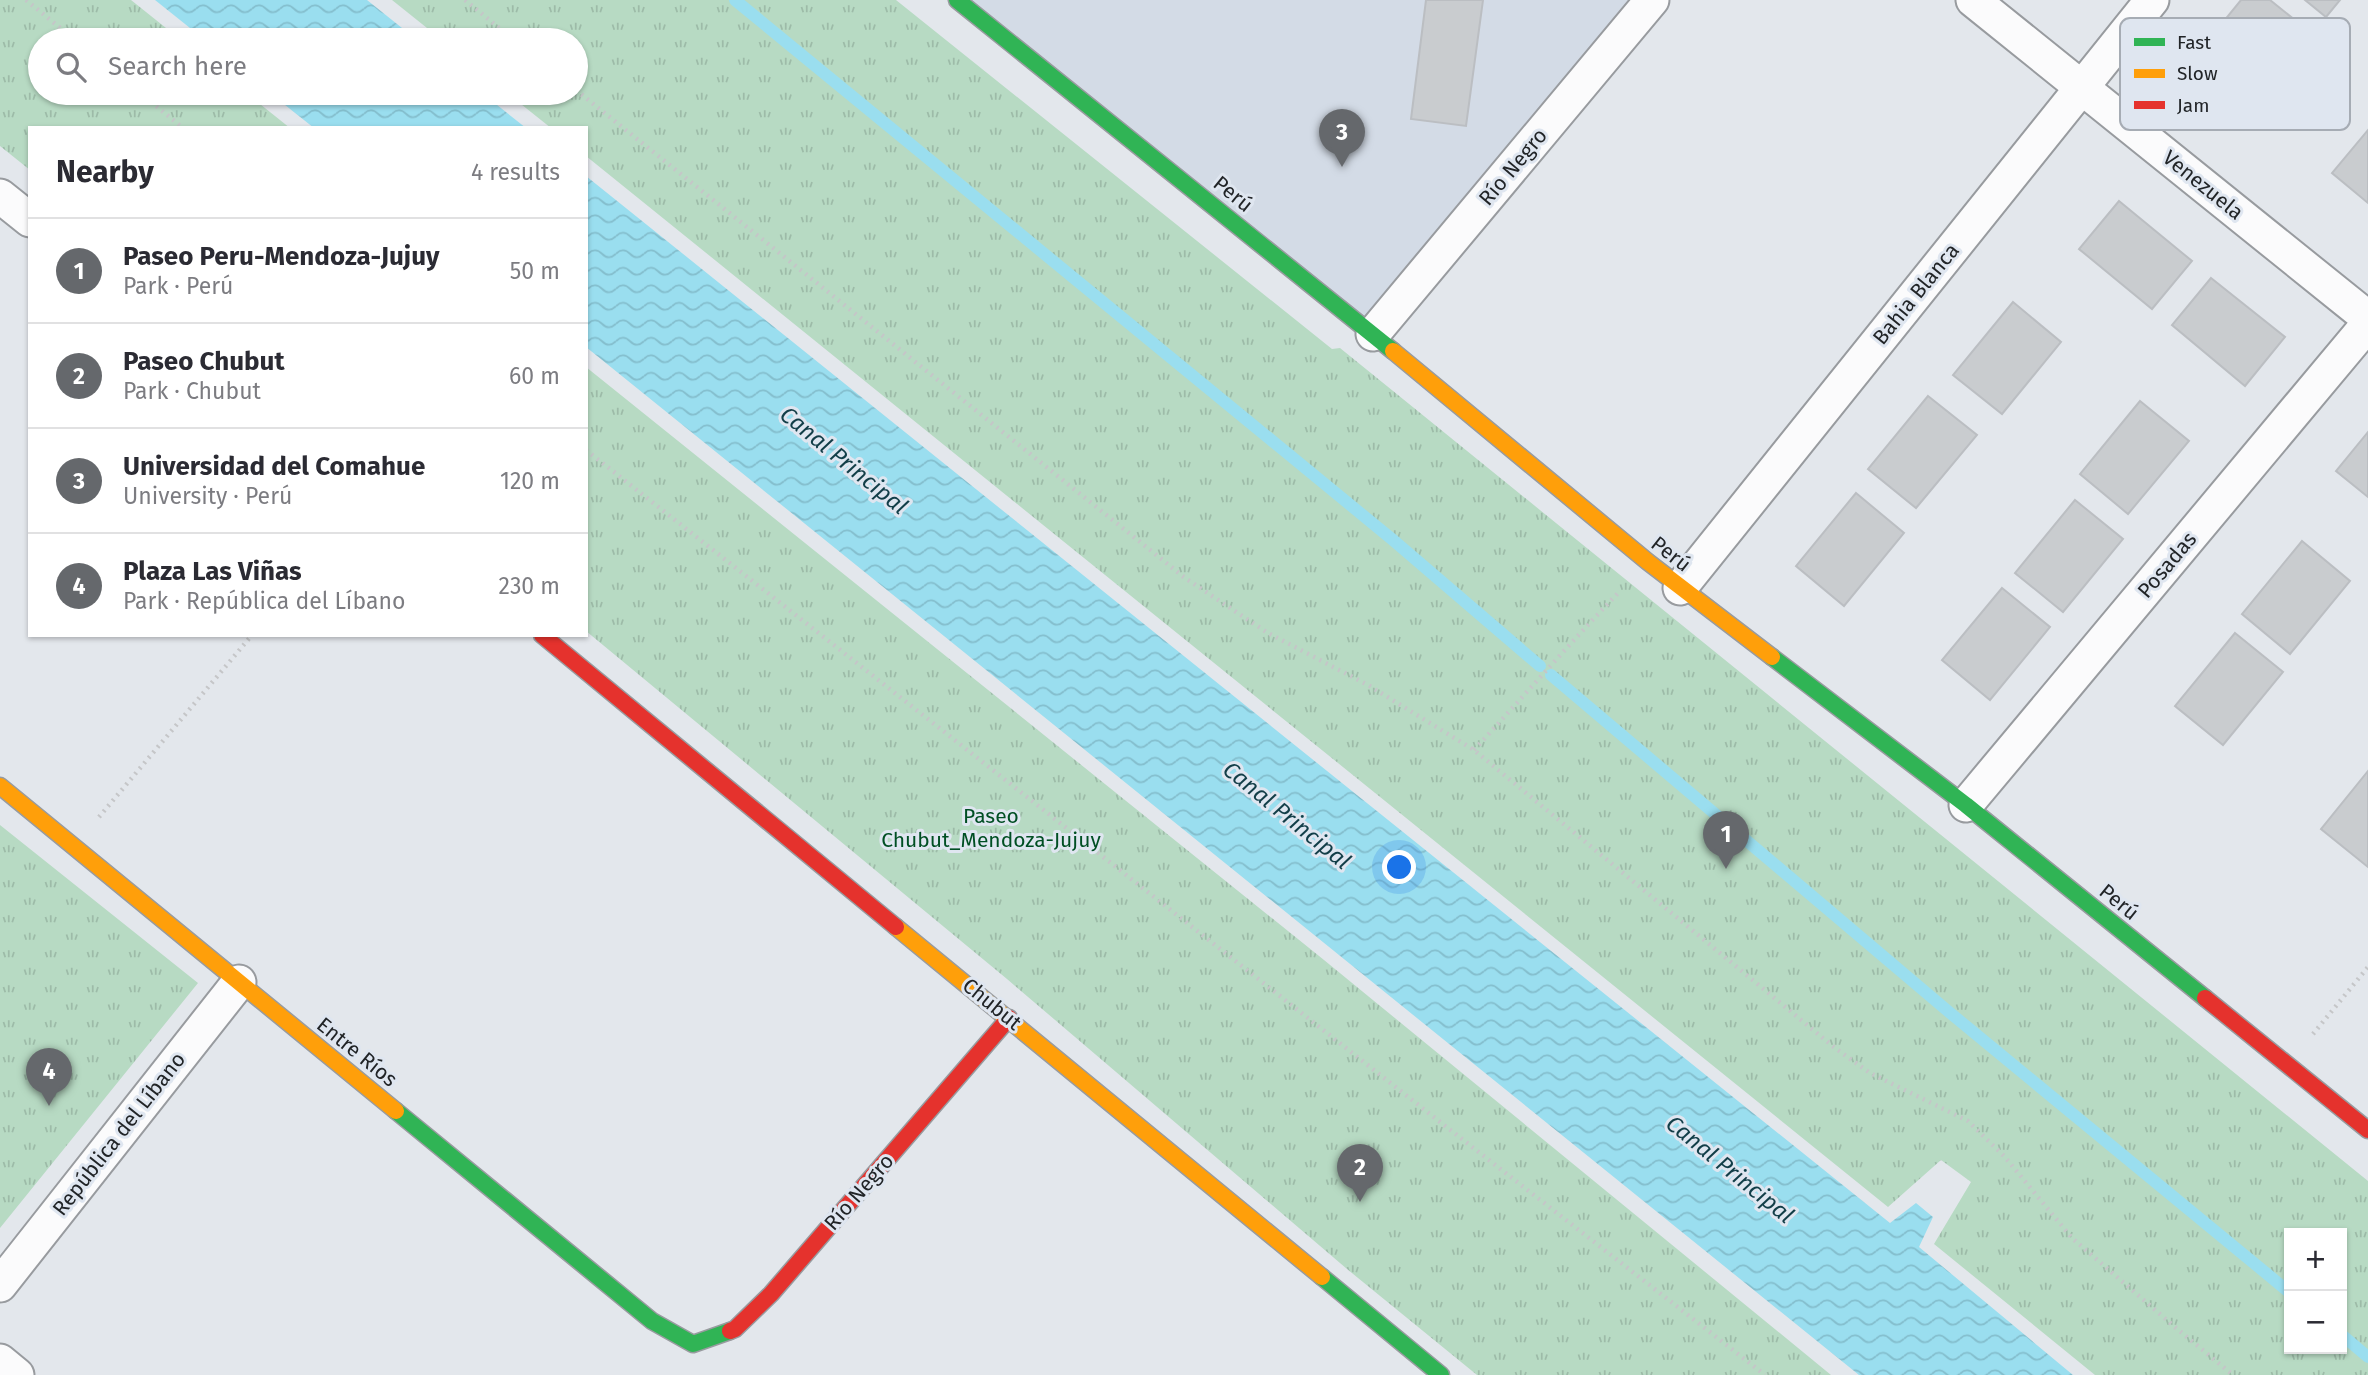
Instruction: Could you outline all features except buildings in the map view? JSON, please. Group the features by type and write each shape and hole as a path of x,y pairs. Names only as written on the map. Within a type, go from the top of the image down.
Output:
{"street":[{"name":"Perú","path":"957,0 1373,334 1647,562 1966,806 2368,1130"},
{"name":"Río Negro","path":"1373,334 1652,0"},
{"name":"Venezuela","path":"1973,0 2120,118"},
{"name":"Bahia Blanca","path":"2138,18 2152,0"},
{"name":"Bahia Blanca","path":"1680,588 2120,40"},
{"name":"Venezuela","path":"2135,130 2368,318"},
{"path":"0,196 28,218"},
{"name":"Posadas","path":"1966,806 2368,324"},
{"name":"Chubut","path":"544,637 1441,1375"},
{"name":"Entre Ríos","path":"0,786 652,1321 692,1344"},
{"name":"República del Líbano","path":"0,1285 239,982"},
{"name":"Río Negro","path":"692,1344 735,1329 771,1294 1009,1018"},
{"path":"0,1361 17,1375"}],"path":[{"path":"26,0 60,28"},
{"path":"465,0 499,28"},
{"path":"588,100 1185,578 1268,633 1368,685 1474,750 1835,1048 1870,1073 1968,1121 2004,1156 2073,1238 2233,1375"},
{"path":"155,105 181,126"},
{"path":"588,452 1765,1375"},
{"path":"1474,750 1530,690 1559,654 1647,562"},
{"path":"74,847 250,637"},
{"path":"2287,1067 2368,967"}],"shaded area":[{"path":"970,0 1652,0 1373,334"}],"green space":[{"path":"0,0 131,0 166,28 28,28 28,105 261,105 287,126 28,126 28,168 0,146"},
{"path":"392,0 896,0 1332,349 1340,348 2368,1181 2368,1375 2095,1375 1934,1244 1971,1182 1941,1160 1888,1207 588,158 588,126 548,126 522,105 588,105 588,28 427,28"},
{"name":"Paseo Chubut_Mendoza-Jujuy","path":"588,369 1324,960 1831,1375 1477,1375 1347,1269 1007,979 588,633"},
{"path":"0,825 198,983 0,1228"}],"water":[{"path":"155,0 367,0 402,28 190,28"},
{"path":"285,105 497,105 523,126 311,126"},
{"name":"Canal Principal","path":"588,178 1890,1223 1916,1203 1933,1217 1919,1247 2073,1375 1859,1375 588,349"}],"waterway":[{"path":"735,0 1393,540 1540,666"},
{"path":"1551,675 1949,1012 2288,1291"},
{"path":"2347,1339 2368,1357"}],"traffic: fast":[{"path":"957,0 1393,351"},
{"path":"1772,657 1966,805 2205,998"},
{"path":"396,1111 652,1321 693,1344 730,1331"},
{"path":"1322,1277 1441,1375"}],"traffic: slow":[{"path":"1393,351 1648,562 1772,657"},
{"path":"0,786 396,1111"},
{"path":"896,927 1322,1277"}],"traffic: jam":[{"path":"544,637 896,927"},
{"path":"2205,998 2368,1130"},
{"path":"730,1331 771,1294 1009,1018"}],"place":[{"name":"Universidad del Comahue","path":"1342,167"},
{"name":"Paseo Peru-Mendoza-Jujuy","path":"1726,869"},
{"name":"Plaza Las Viñas","path":"49,1106"},
{"name":"Paseo Chubut","path":"1360,1202"}]}
